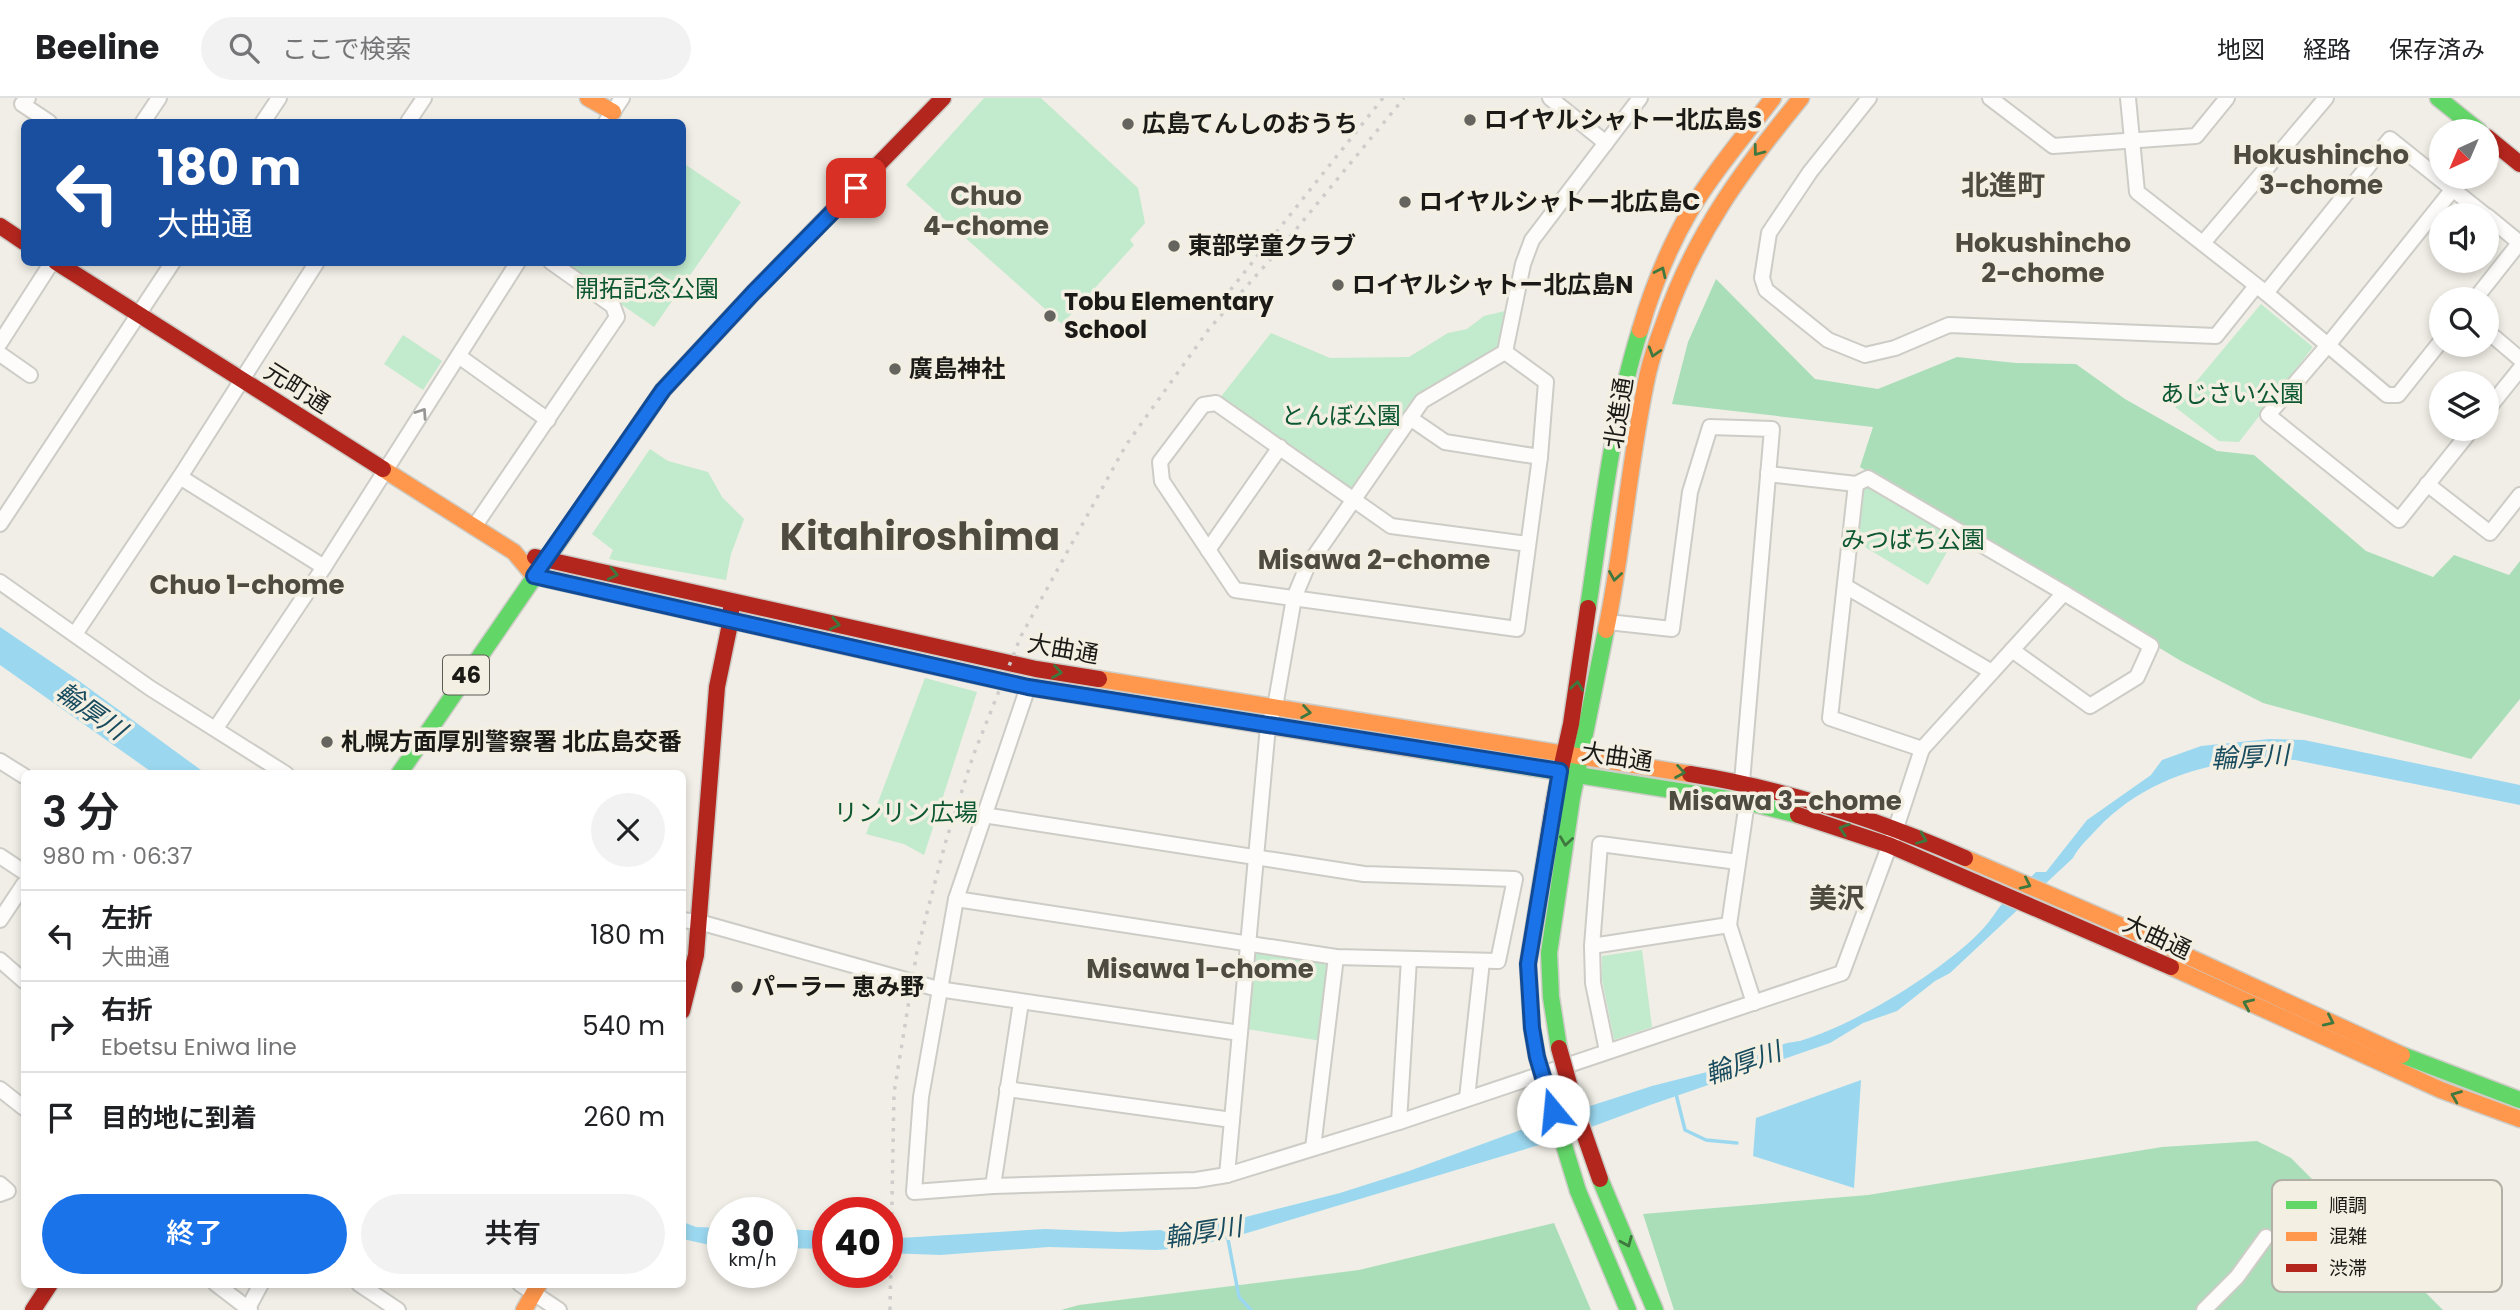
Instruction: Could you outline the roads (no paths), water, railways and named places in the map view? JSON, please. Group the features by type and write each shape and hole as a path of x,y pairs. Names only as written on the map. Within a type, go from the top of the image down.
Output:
{"main road":[{"path":"588,98 609,117"},
{"name":"46","path":"402,770 619,450 663,390 753,293 943,98"},
{"name":"北進通","path":"1572,754 1571,724 1606,489 1629,365 1651,294 1695,204 1712,177 1773,98"},
{"name":"北進通","path":"1572,754 1608,622 1648,372 1676,289 1689,258 1726,193 1801,98"},
{"path":"2438,98 2464,119"},
{"path":"2499,147 2520,164"},
{"path":"0,226 21,240"},
{"name":"元町通","path":"60,266 514,552"},
{"path":"514,552 534,576"},
{"name":"大曲通","path":"514,552 1036,669 1742,782 1822,803 1896,828 1986,866 2410,1059 2520,1100"},
{"name":"大曲通","path":"534,576 1028,687 1569,772 1747,802 1819,820 1889,845 2056,916 2430,1085 2520,1119"},
{"path":"686,995 696,955 717,687 731,619 731,601"},
{"path":"1572,754 1528,964 1532,1028 1537,1057 1578,1191 1628,1310"},
{"path":"1569,772 1549,953 1551,997 1559,1048 1578,1116 1600,1179 1655,1310"},
{"path":"33,1310 47,1288"},
{"path":"524,1310 531,1288"}],"street":[{"path":"28,98 22,104 44,119"},
{"path":"145,119 159,98"},
{"path":"265,119 279,98"},
{"path":"410,119 424,98"},
{"path":"609,117 622,98"},
{"path":"1550,98 1606,143"},
{"path":"1227,1175 1268,726 1275,707 1294,598 1307,567 1422,401 1505,352 1523,264 1532,240 1640,98"},
{"path":"1869,98 1810,172 1769,233 1762,278 1766,290 1828,340 1864,355 1895,348 1949,325 2216,336 2261,290 2390,139 2429,170"},
{"path":"1990,98 2053,146 2196,136 2227,98"},
{"path":"2128,98 2137,192 2387,395 2398,395 2429,356"},
{"path":"2203,243 2326,98"},
{"path":"2462,441 2399,520 2268,415 2453,189 2470,203"},
{"path":"2485,287 2520,243 2499,226"},
{"path":"0,343 51,266"},
{"path":"0,524 170,266"},
{"path":"75,634 180,477 314,266"},
{"path":"216,729 460,357 516,266"},
{"path":"474,527 617,317 613,306 557,266"},
{"path":"2499,341 2520,359"},
{"path":"1505,352 1546,382 1540,457 1517,629 1235,590 1162,481 1160,462 1203,405 1216,402 1391,526 1528,544"},
{"path":"0,354 30,374"},
{"path":"460,357 548,420"},
{"path":"2499,395 2520,369"},
{"path":"1410,418 1445,442 1540,457"},
{"path":"1608,622 1672,629 1690,492 1710,426 1772,429 1742,782 1747,802 1729,925 1754,1003"},
{"path":"1208,550 1280,447"},
{"path":"1768,474 1856,484 1868,478 2151,646 2137,677 2090,706 2012,650"},
{"path":"180,477 324,567"},
{"path":"1856,484 1830,718 1922,749"},
{"path":"2427,484 2490,533 2520,495"},
{"path":"0,582 150,688 280,770"},
{"path":"1845,586 1992,672"},
{"path":"1028,687 956,900 938,989 921,1097 914,1192 993,1186 1196,1180 1227,1175 1399,1122 1842,973 1922,749 2064,593"},
{"path":"0,761 21,774"},
{"path":"956,900 1336,957 1498,961 1515,879 1364,874 983,815"},
{"path":"1607,1051 1593,983 1592,946 1600,844 1738,862"},
{"path":"0,856 21,870"},
{"path":"0,920 21,888"},
{"path":"686,920 938,989 1240,1033"},
{"path":"1592,946 1729,925"},
{"path":"1313,1148 1336,957"},
{"path":"1399,1122 1409,959"},
{"path":"0,960 21,978"},
{"path":"1467,1098 1482,961"},
{"path":"993,1186 1021,1002"},
{"path":"0,1089 21,1106"},
{"path":"1007,1089 1232,1120"},
{"path":"0,1184 8,1191 0,1194"},
{"path":"2204,1310 2236,1277 2266,1237"},
{"path":"221,1288 248,1309 259,1288"},
{"path":"365,1288 398,1310"},
{"path":"531,1288 559,1310"}],"water":[{"name":"輪厚川","path":"0,627 201,770 149,770 0,665"},
{"name":"輪厚川","path":"2269,739 2304,740 2520,785 2520,805 2295,760 2240,762 2188,773 2163,782 2117,810 2084,842 2073,858 1950,973 1935,981 1897,1011 1863,1023 1830,1043 1559,1139 1237,1236 1184,1248 1156,1250 1049,1247 940,1255 903,1254 903,1238 1045,1229 1119,1232 1161,1230 1168,1233 1226,1222 1340,1193 1409,1171 1553,1118 1652,1086 1707,1072 1714,1065 1741,1062 1784,1044 1822,1033 1870,1010 1940,966 1981,931 2002,904 2036,872 2046,872 2087,820 2151,775 2162,760 2201,746"},
{"path":"1861,1080 1854,1188 1753,1156 1756,1118"},
{"path":"686,1223 707,1227 707,1244 686,1240"},
{"path":"798,1230 812,1230 812,1249 798,1248"}],"waterway":[{"path":"1676,1094 1685,1130 1706,1140 1737,1143"},
{"name":"輪厚川","path":"1227,1234 1239,1297 1251,1310"}],"railway":[{"path":"1224,298 1383,98"},
{"path":"890,1310 894,1093 917,951 945,844 973,756 1021,636 1126,445 1209,329 1284,244 1404,98"}],"place":[{"name":"ロイヤルシャトー北広島S","path":"1470,120"},
{"name":"広島てんしのおうち","path":"1128,124"},
{"name":"ロイヤルシャトー北広島C","path":"1405,202"},
{"name":"東部学童クラブ","path":"1174,246"},
{"name":"ロイヤルシャトー北広島N","path":"1338,285"},
{"name":"Tobu Elementary School","path":"1050,316"},
{"name":"廣島神社","path":"895,369"},
{"name":"札幌方面厚別警察署 北広島交番","path":"327,742"},
{"name":"パーラー 恵み野","path":"737,987"}],"district":[{"name":"Hokushincho 3-chome","path":"2321,170"},
{"name":"北進町","path":"2003,185"},
{"name":"Chuo 4-chome","path":"986,211"},
{"name":"Hokushincho 2-chome","path":"2043,258"},
{"name":"Kitahiroshima","path":"920,537"},
{"name":"Misawa 2-chome","path":"1374,560"},
{"name":"Chuo 1-chome","path":"247,585"},
{"name":"Misawa 3-chome","path":"1785,801"},
{"name":"美沢","path":"1837,898"},
{"name":"Misawa 1-chome","path":"1200,969"}],"park label":[{"name":"開拓記念公園","path":"647,289"},
{"name":"あじさい公園","path":"2232,394"},
{"name":"とんぼ公園","path":"1341,416"},
{"name":"みつばち公園","path":"1913,540"},
{"name":"リンリン広場","path":"906,813"}]}
